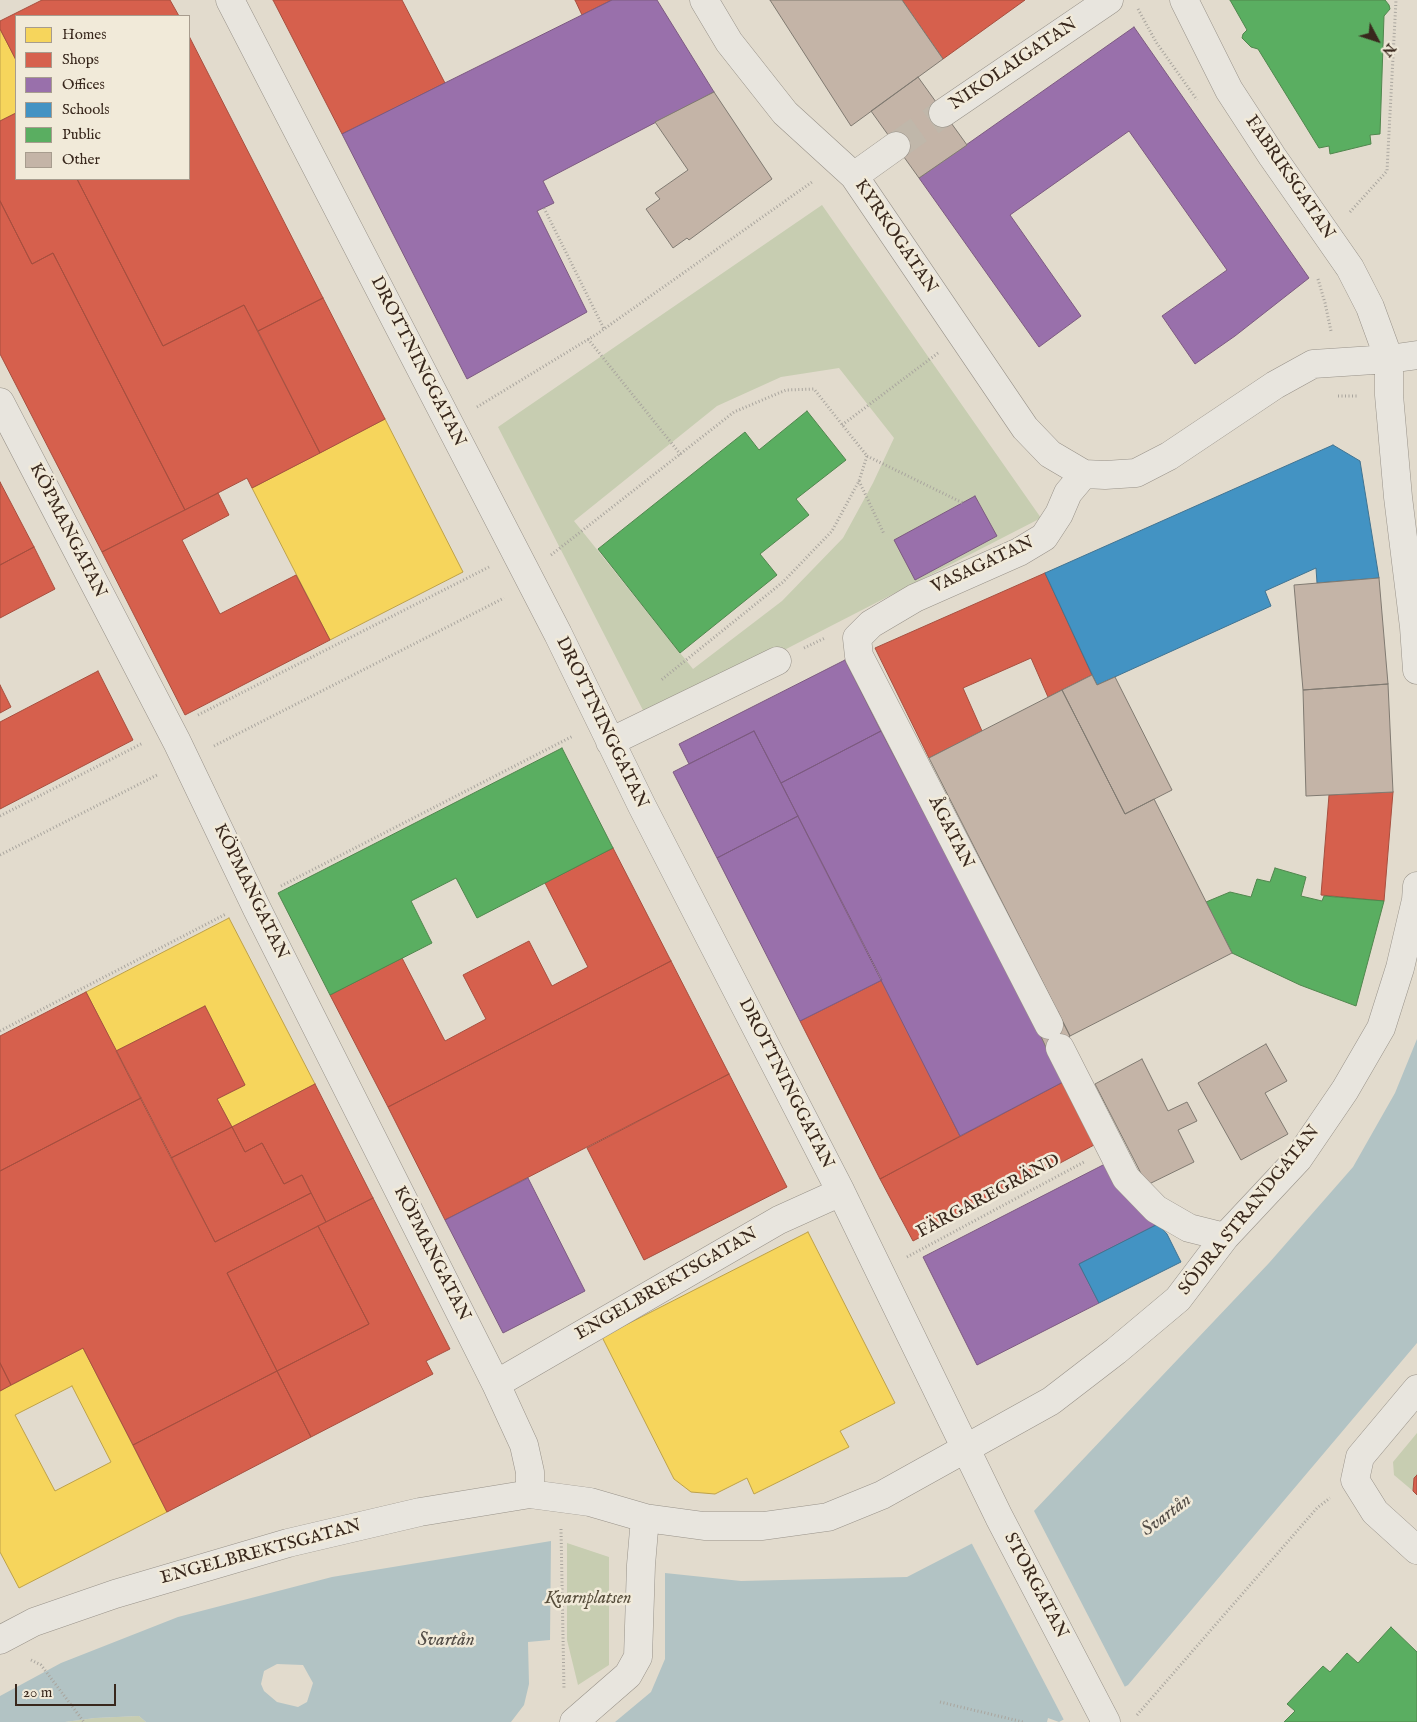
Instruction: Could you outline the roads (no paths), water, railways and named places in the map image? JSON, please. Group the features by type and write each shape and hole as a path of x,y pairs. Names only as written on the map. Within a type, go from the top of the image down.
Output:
{"street":[{"name":"DROTTNINGGATAN","path":"230,0 525,570 642,806 841,1192 966,1448"},
{"name":"KYRKOGATAN","path":"704,0 729,42 785,113 854,176 1025,428 1050,454 1084,474"},
{"name":"NIKOLAIGATAN","path":"943,113 1109,0"},
{"name":"FABRIKSGATAN","path":"1184,0 1229,90 1272,156 1350,268 1370,307 1389,359"},
{"path":"854,176 896,146"},
{"path":"1084,474 1136,473 1169,456 1275,384 1313,364 1389,359 1417,355"},
{"path":"1389,359 1389,395 1397,488 1414,627 1417,670"},
{"name":"KÖPMANGATAN","path":"0,402 170,729 253,901 496,1384 524,1445 530,1472 530,1494"},
{"name":"VASAGATAN","path":"858,638 870,624 915,598 1019,552 1044,537 1060,514 1068,493 1084,474"},
{"name":"ÅGATAN","path":"858,638 859,656 1126,1178 1156,1209 1189,1228 1225,1237"},
{"path":"606,732 777,661"},
{"name":"SÖDRA STRANDGATAN","path":"645,1518 704,1526 764,1526 828,1517 882,1495 1051,1401 1116,1351 1178,1299 1225,1237 1298,1159 1345,1090 1381,1028 1400,968 1416,900 1417,886"},
{"name":"ENGELBREKTSGATAN","path":"496,1384 779,1220 841,1192"},
{"path":"1417,1389 1360,1457 1355,1480 1375,1512 1417,1550"},
{"name":"STORGATAN","path":"966,1448 1002,1524 1103,1717"},
{"name":"ENGELBREKTSGATAN","path":"0,1640 34,1622 115,1594 288,1544 420,1512 530,1494 590,1502 645,1518"},
{"path":"574,1722 628,1675 638,1657 640,1565 645,1518"}],"water":[{"path":"1417,1039 1417,1343 1128,1685 1059,1722 1048,1718 1047,1722 615,1722 651,1692 665,1659 665,1573 741,1581 907,1577 1033,1512 1269,1263 1353,1167 1395,1093"},
{"name":"Svartån","path":"551,1541 550,1640 528,1642 529,1684 524,1705 511,1722 146,1722 139,1716 95,1718 65,1722 0,1722 0,1696 61,1663 178,1617 332,1577","holes":["277,1664 303,1665 313,1683 307,1702 298,1707 277,1702 264,1691 261,1684 264,1671"]}],"tunnel":[{"path":"896,146 943,113"}],"park label":[{"name":"Kvarnplatsen","path":"588,1599"}]}
